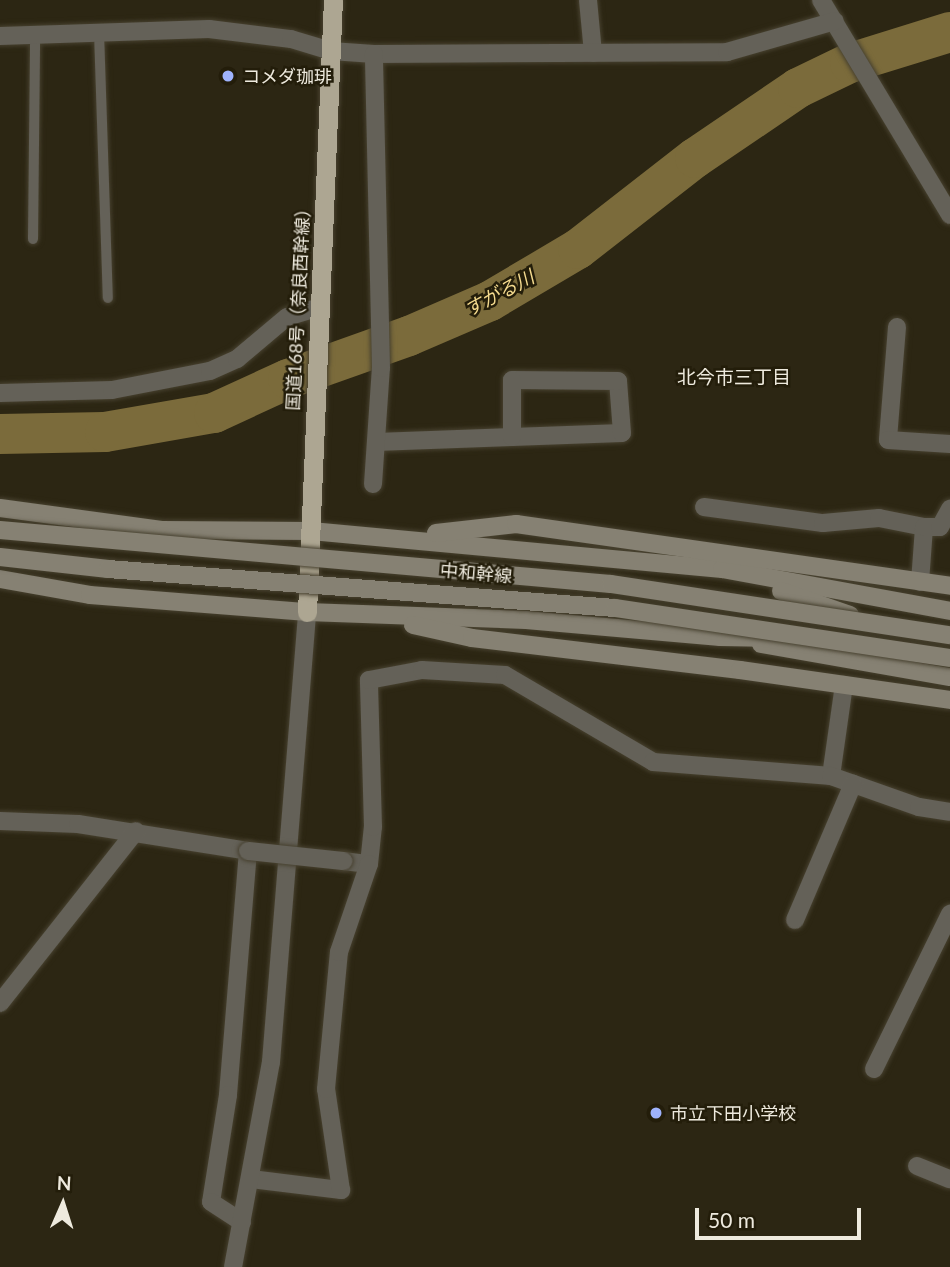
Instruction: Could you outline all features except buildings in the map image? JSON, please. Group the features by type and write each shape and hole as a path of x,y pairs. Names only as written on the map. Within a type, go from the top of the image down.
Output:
{"highway":[{"name":"国道168号（奈良西幹線）","path":"307,612 333,0"}],"main road":[{"path":"0,508 162,530 311,531 402,537 722,569 950,611"},
{"path":"402,537 516,524 950,586"},
{"name":"中和幹線","path":"0,530 611,584 950,635"},
{"name":"中和幹線","path":"0,557 108,569 615,608 950,657"},
{"path":"722,569 874,624 950,635"},
{"path":"0,579 90,595 307,612 526,620 720,637 838,639 950,657"},
{"path":"375,616 472,638 950,701"},
{"path":"720,637 950,677"}],"street":[{"path":"588,0 593,52"},
{"path":"821,0 950,215"},
{"path":"0,36 209,29 291,39 331,51 374,54 727,52 835,21"},
{"path":"373,484 381,368 374,54"},
{"path":"0,393 112,390 210,371 237,359 287,317 319,307"},
{"path":"897,327 888,440 950,444"},
{"path":"376,442 622,433 618,381 512,380 512,437"},
{"path":"704,507 823,523 880,518 924,527 940,527 950,509"},
{"path":"920,582 924,527"},
{"path":"233,1267 271,1062 307,612"},
{"path":"251,1179 341,1190 326,1089 339,952 369,864 373,827 369,680 422,670 505,675 653,762 831,776 919,807 950,812"},
{"path":"831,776 844,685"},
{"path":"795,920 853,784"},
{"path":"0,821 78,824 136,831 248,851 369,864"},
{"path":"0,1003 136,831"},
{"path":"242,1222 211,1202 228,1095 248,851"},
{"path":"874,1069 950,914"},
{"path":"917,1166 950,1179"}],"lane":[{"path":"99,32 108,298"},
{"path":"33,239 35,34"}],"waterway":[{"name":"すがる川","path":"0,434 105,432 214,413 288,379 409,336 490,301 578,249 695,158 798,88 850,63 950,32"}],"place":[{"name":"コメダ珈琲","path":"228,76"},
{"name":"市立下田小学校","path":"656,1113"}],"district":[{"name":"北今市三丁目","path":"734,377"}]}
